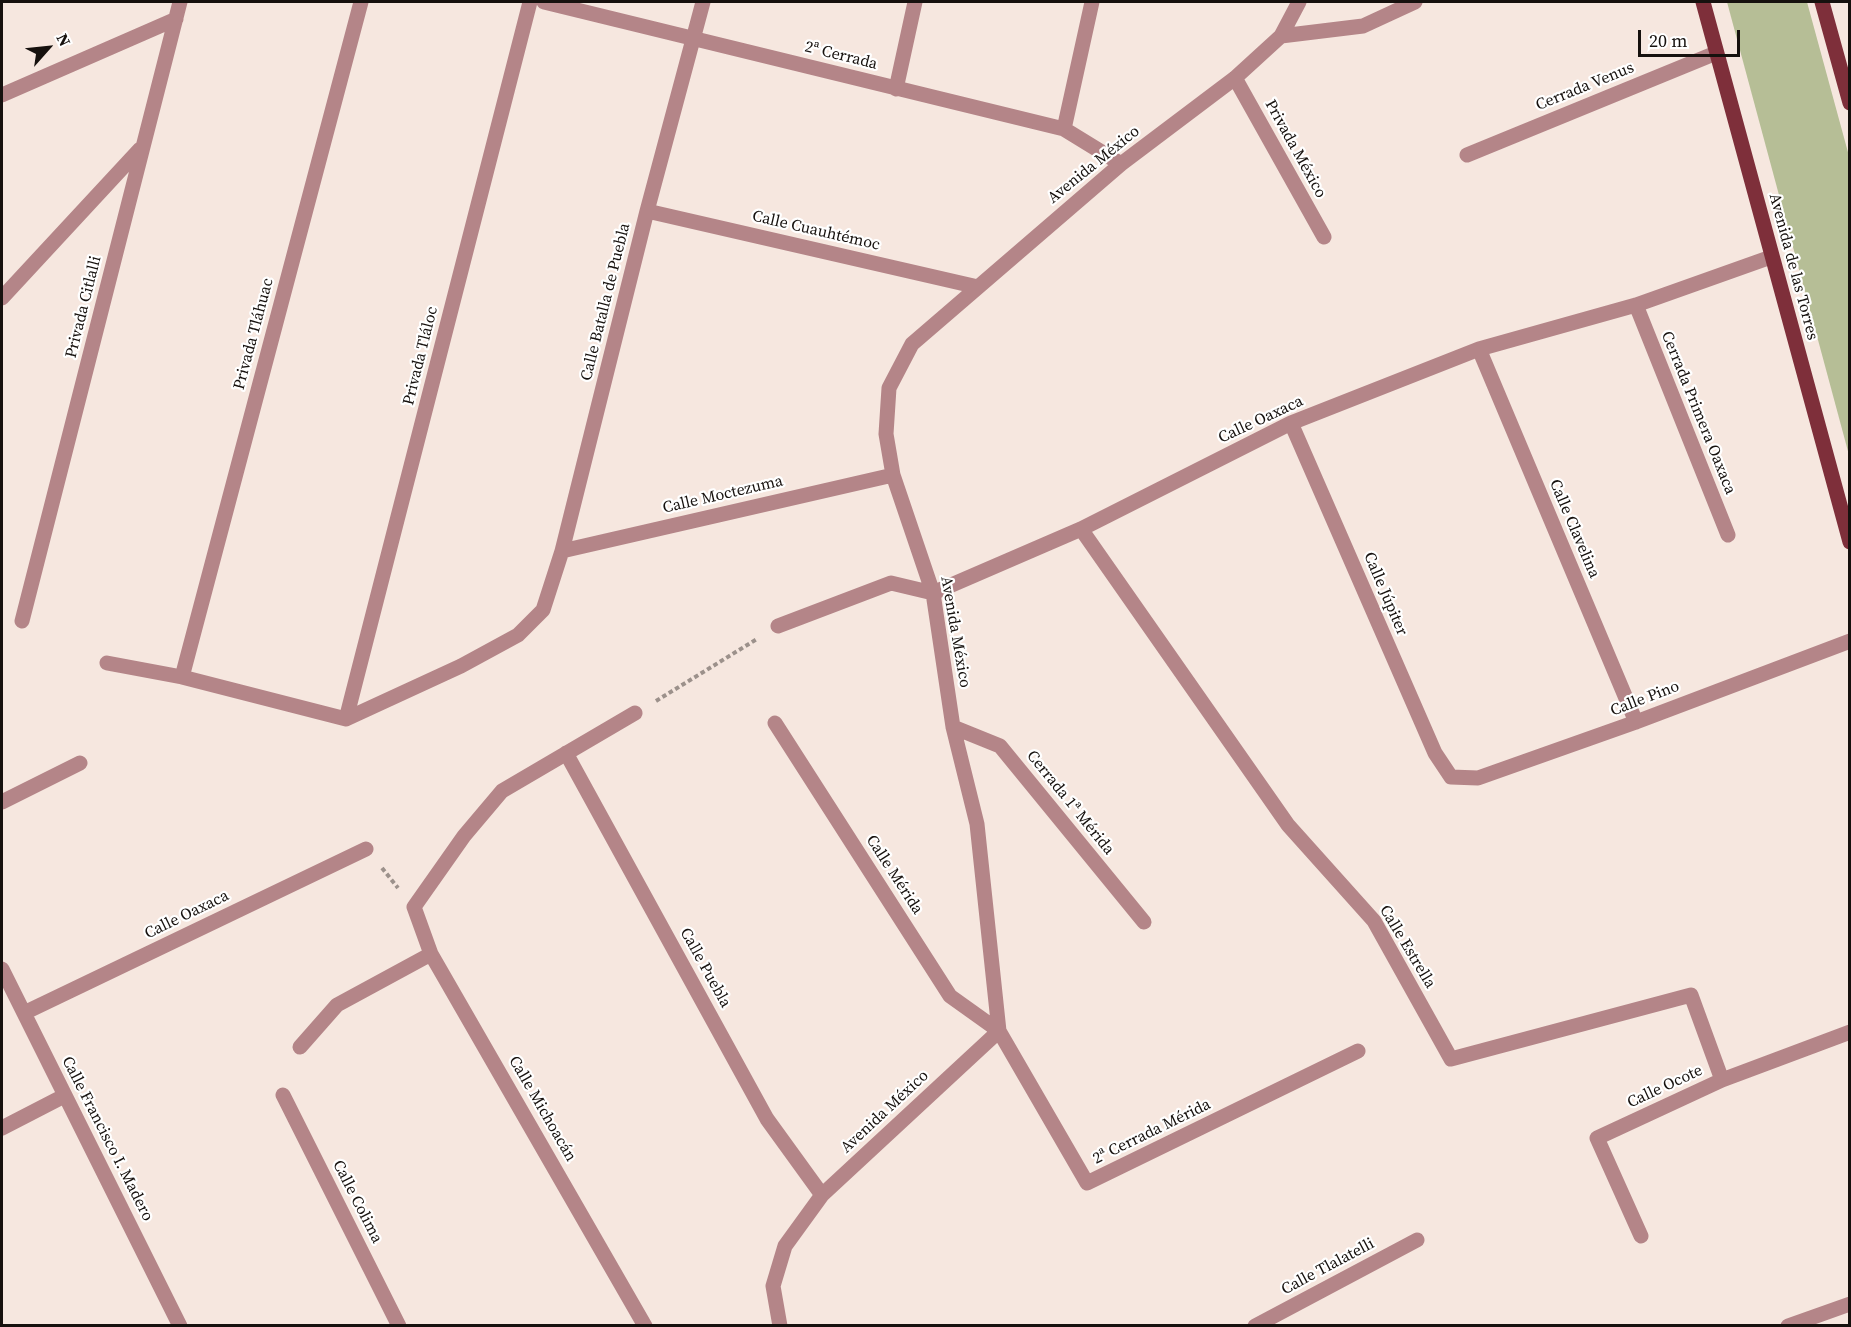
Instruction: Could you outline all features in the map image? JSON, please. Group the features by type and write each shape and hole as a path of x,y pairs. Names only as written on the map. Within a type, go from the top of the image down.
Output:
{"main road":[{"name":"Avenida de las Torres","path":"1703,2 1850,542"},
{"path":"1822,2 1850,103"}],"street":[{"name":"Privada Citlalli","path":"22,621 180,2"},
{"name":"Privada Tláhuac","path":"182,677 361,2"},
{"name":"Privada Tláloc","path":"346,719 530,2"},
{"name":"2ª Cerrada","path":"544,2 1064,129 1121,164"},
{"name":"Calle Batalla de Puebla","path":"346,719 460,666 518,634 543,610 562,551 647,211 703,2"},
{"path":"896,89 915,2"},
{"path":"1064,129 1092,2"},
{"name":"Avenida México","path":"780,1326 773,1286 785,1246 822,1195 999,1031 977,824 953,727 933,593 893,475 886,434 889,388 912,344 1121,164 1234,78 1281,36 1299,2"},
{"path":"1281,36 1363,26 1415,2"},
{"path":"2,95 176,19"},
{"name":"Cerrada Venus","path":"1467,155 1716,52"},
{"name":"Privada México","path":"1234,78 1324,237"},
{"path":"2,298 143,146"},
{"name":"Calle Cuauhtémoc","path":"647,211 978,287"},
{"name":"Calle Oaxaca","path":"933,593 1081,529 1291,423 1479,349 1636,305 1771,257"},
{"name":"Cerrada Primera Oaxaca","path":"1636,305 1728,535"},
{"name":"Calle Clavelina","path":"1479,349 1636,722"},
{"name":"Calle Júpiter","path":"1291,423 1435,753 1450,777"},
{"name":"Calle Moctezuma","path":"562,551 893,475"},
{"name":"Calle Estrella","path":"1081,529 1288,825 1374,921 1451,1059 1691,995 1722,1080"},
{"path":"778,626 891,583 933,593"},
{"name":"Calle Pino","path":"1450,777 1478,778 1636,722 1850,641"},
{"path":"107,663 182,677 346,719"},
{"path":"414,908 464,837 502,791 634,713"},
{"name":"Calle Mérida","path":"775,723 950,996 999,1031"},
{"name":"Cerrada 1ª Mérida","path":"953,727 1000,746 1143,922"},
{"name":"Calle Puebla","path":"566,753 768,1119 822,1195"},
{"path":"2,802 80,763"},
{"name":"Calle Oaxaca","path":"24,1013 366,849"},
{"name":"Calle Michoacán","path":"414,908 431,954 645,1326"},
{"path":"300,1047 337,1005 431,954"},
{"name":"Calle Francisco I. Madero","path":"2,969 180,1326"},
{"name":"2ª Cerrada Mérida","path":"999,1031 1087,1183 1358,1051"},
{"name":"Calle Ocote","path":"1641,1236 1598,1138 1722,1080 1850,1032"},
{"name":"Calle Colima","path":"283,1095 399,1326"},
{"path":"2,1128 64,1096"},
{"name":"Calle Tlalatelli","path":"1255,1326 1417,1240"},
{"path":"1788,1326 1850,1304"}],"path":[{"path":"634,713 778,626"},
{"path":"366,849 414,908"}],"green space":[{"path":"1727,2 1807,2 1849,156 1849,455"}]}
